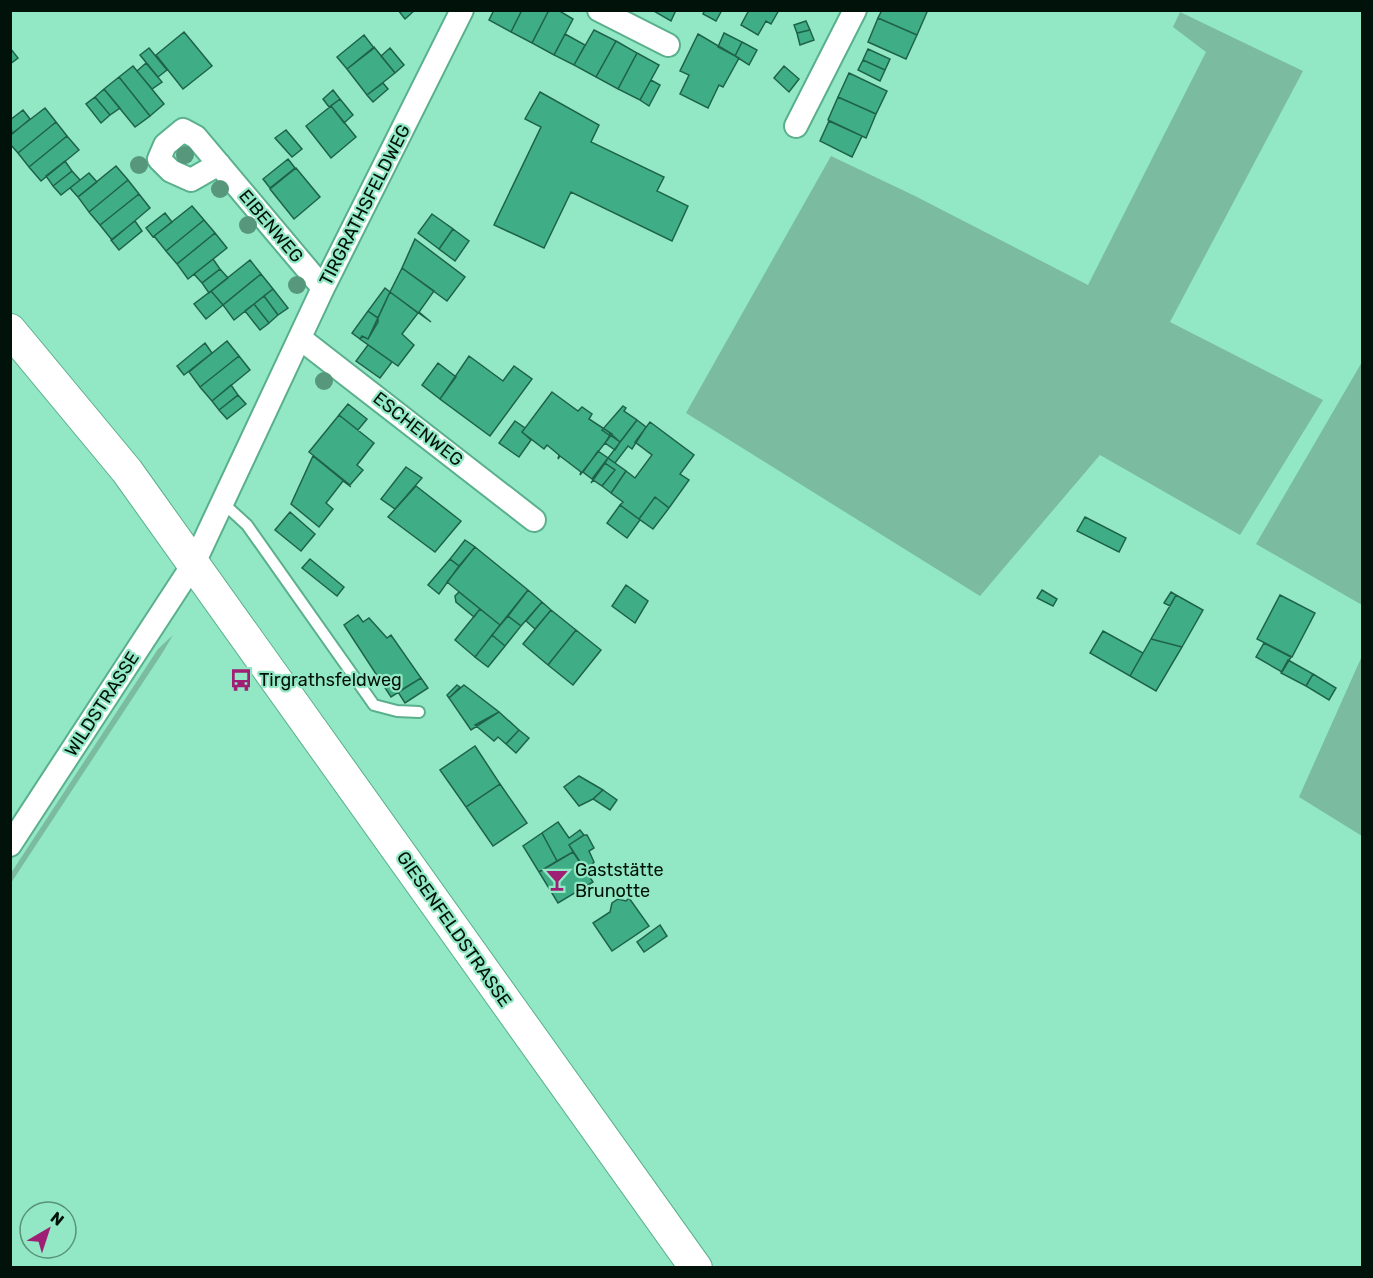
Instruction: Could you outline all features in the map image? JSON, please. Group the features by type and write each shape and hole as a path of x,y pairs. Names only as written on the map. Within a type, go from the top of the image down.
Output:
{"main road":[{"name":"GIESENFELDSTRASSE","path":"10,330 127,471 696,1268"}],"street":[{"name":"TIRGRATHSFELDWEG","path":"194,563 323,288 462,10"},
{"path":"599,10 668,45"},
{"path":"796,126 855,10"},
{"name":"EIBENWEG","path":"219,164 323,288"},
{"name":"ESCHENWEG","path":"301,339 534,520"},
{"name":"WILDSTRASSE","path":"10,845 194,563"}],"lane":[{"path":"223,503 246,525 374,705 397,711 419,712"}],"green space":[{"path":"1180,12 1303,71 1170,322 1323,400 1240,535 1100,455 980,596 686,413 831,156 915,196 1088,285 1206,52 1173,27"},
{"path":"1362,362 1362,605 1256,544"},
{"path":"173,635 11,883 11,873 158,649"},
{"path":"1362,656 1362,836 1299,797"}],"building":[{"path":"398,10 415,10 405,19"},
{"path":"494,10 522,10 511,32 489,20"},
{"path":"522,10 549,10 532,43 511,32"},
{"path":"549,10 558,10 573,19 554,55 532,43"},
{"path":"652,10 676,10 671,21"},
{"path":"705,10 722,10 716,21 703,14"},
{"path":"749,10 779,10 771,24 766,21 758,35 741,25"},
{"path":"882,10 925,10 927,12 917,35 878,18"},
{"path":"878,18 917,35 906,59 868,42"},
{"path":"806,21 810,30 797,33 794,25"},
{"path":"594,30 616,41 596,77 574,65"},
{"path":"810,30 814,40 800,45 797,33"},
{"path":"184,32 212,66 183,89 156,55"},
{"path":"724,33 742,42 735,56 718,47"},
{"path":"565,34 585,45 574,65 554,55"},
{"path":"698,34 739,58 723,87 719,85 708,108 680,94 689,75 680,71"},
{"path":"364,35 374,48 347,69 337,57"},
{"path":"616,41 637,53 618,89 596,77"},
{"path":"742,42 757,50 749,65 735,56"},
{"path":"374,47 395,73 367,95 347,69"},
{"path":"10,48 18,58 10,64"},
{"path":"149,48 167,70 158,77 140,55"},
{"path":"390,48 404,65 395,73 381,56"},
{"path":"868,49 890,59 885,70 863,60"},
{"path":"637,53 659,65 640,100 618,89"},
{"path":"863,60 885,70 880,81 858,70"},
{"path":"146,63 162,82 152,89 137,71"},
{"path":"133,66 164,104 150,116 119,77"},
{"path":"784,66 799,79 789,92 774,78"},
{"path":"849,73 887,91 876,114 838,97"},
{"path":"119,77 150,116 135,127 104,89"},
{"path":"651,80 660,85 649,106 640,100"},
{"path":"383,83 388,89 373,102 367,95"},
{"path":"104,89 120,108 110,115 95,97"},
{"path":"333,90 340,99 329,107 323,99"},
{"path":"540,92 599,125 591,142 664,177 657,191 688,206 672,241 571,192 544,248 494,225 541,127 525,119"},
{"path":"95,97 110,115 101,123 86,104"},
{"path":"838,97 876,114 866,138 828,120"},
{"path":"340,99 353,115 344,123 331,106"},
{"path":"331,106 356,137 331,158 306,126"},
{"path":"45,108 56,122 18,153 10,144 10,135"},
{"path":"23,110 30,119 12,134 10,120"},
{"path":"829,121 862,136 852,157 820,141"},
{"path":"56,122 67,136 29,167 18,153"},
{"path":"286,130 302,149 292,157 275,138"},
{"path":"67,136 79,150 41,181 29,167"},
{"path":"288,159 295,168 270,188 263,179"},
{"path":"65,161 72,171 53,186 46,176"},
{"path":"116,166 128,180 89,212 78,197"},
{"path":"296,168 320,197 294,219 270,189"},
{"path":"72,171 80,180 61,195 53,186"},
{"path":"89,173 97,182 78,197 70,188"},
{"path":"128,180 139,194 100,225 89,212"},
{"path":"139,194 150,208 112,240 100,225"},
{"path":"192,206 204,220 166,251 154,236"},
{"path":"165,213 172,222 153,237 146,228"},
{"path":"432,214 453,229 439,249 418,233"},
{"path":"204,220 215,233 177,264 166,251"},
{"path":"135,221 142,231 119,250 111,240"},
{"path":"453,229 469,241 455,261 439,249"},
{"path":"215,233 227,248 188,279 177,264"},
{"path":"415,239 465,277 447,301 402,268"},
{"path":"213,259 220,269 202,283 194,274"},
{"path":"250,260 261,274 223,305 211,291"},
{"path":"402,268 434,291 419,312 431,322 390,292"},
{"path":"220,269 228,278 209,293 202,283"},
{"path":"261,274 273,289 234,320 223,305"},
{"path":"385,288 390,292 378,318 368,311"},
{"path":"273,289 288,308 278,315 264,296"},
{"path":"211,291 223,305 206,319 194,304"},
{"path":"390,292 418,313 402,334 414,345 398,366 360,339 362,336 368,339"},
{"path":"264,296 278,315 269,323 254,304"},
{"path":"254,304 269,323 260,330 245,311"},
{"path":"368,311 378,318 378,322 368,339 362,336 360,339 352,333"},
{"path":"227,341 239,356 200,387 189,372"},
{"path":"205,343 212,353 184,375 177,366"},
{"path":"368,345 392,362 380,378 356,361"},
{"path":"239,356 250,370 212,401 200,387"},
{"path":"469,356 503,381 514,366 532,379 490,436 440,399"},
{"path":"438,363 456,377 440,399 422,385"},
{"path":"231,385 238,395 219,410 212,401"},
{"path":"552,392 578,411 582,407 592,414 589,419 612,434 580,475 581,472 560,456 558,459 559,455 547,445 544,449 522,432"},
{"path":"238,395 246,404 227,419 219,410"},
{"path":"348,404 367,419 358,430 339,415"},
{"path":"623,406 626,408 624,411 637,420 620,442 610,433 609,435 602,430"},
{"path":"339,415 374,443 357,465 363,470 350,485 309,452"},
{"path":"637,420 646,427 632,449 628,446 615,463 608,458"},
{"path":"515,421 525,428 522,432 531,440 519,457 499,443"},
{"path":"650,422 694,455 680,474 689,480 669,508 655,497 639,519 620,505 623,502 611,493 626,471 635,478 652,455 635,442"},
{"path":"610,435 620,442 615,450 605,443"},
{"path":"598,451 608,458 592,479 583,472"},
{"path":"313,456 351,487 343,481 326,503 333,509 319,527 291,504"},
{"path":"608,458 626,471 611,493 602,486 615,470 605,463"},
{"path":"605,463 615,470 602,486 593,480"},
{"path":"406,467 422,478 395,509 381,499"},
{"path":"416,486 461,521 435,552 388,517"},
{"path":"655,497 669,508 653,529 639,519"},
{"path":"620,505 640,520 627,538 607,523"},
{"path":"290,512 315,534 301,551 275,530"},
{"path":"1085,517 1126,538 1119,552 1077,531"},
{"path":"465,540 475,547 459,566 450,559"},
{"path":"475,547 528,590 500,625 447,582"},
{"path":"310,559 344,587 337,596 302,568"},
{"path":"450,559 459,566 439,594 428,585"},
{"path":"626,585 648,601 635,623 612,606"},
{"path":"528,590 542,602 521,626 508,616"},
{"path":"1042,590 1057,599 1053,606 1037,598"},
{"path":"459,592 480,609 474,617 456,602 455,596"},
{"path":"1171,592 1176,595 1170,606 1164,603"},
{"path":"1176,595 1203,610 1182,647 1151,639"},
{"path":"1280,595 1315,613 1292,657 1257,639"},
{"path":"542,602 551,610 535,629 526,621"},
{"path":"480,609 500,625 475,657 455,640"},
{"path":"551,610 576,630 548,665 523,644"},
{"path":"358,615 363,622 369,618 387,638 391,635 421,678 391,697 344,625"},
{"path":"508,616 521,626 505,646 492,635"},
{"path":"576,630 601,650 573,685 548,665"},
{"path":"1103,631 1143,653 1130,676 1090,653"},
{"path":"492,635 505,646 488,667 475,657"},
{"path":"1151,639 1182,647 1156,691 1130,676"},
{"path":"1264,643 1291,657 1282,672 1256,657"},
{"path":"1288,660 1313,674 1306,686 1281,673"},
{"path":"1313,674 1336,688 1329,700 1306,686"},
{"path":"421,678 428,688 405,703 398,692"},
{"path":"457,685 460,687 449,698 447,695"},
{"path":"464,685 499,712 471,730 449,698"},
{"path":"499,712 519,730 506,744 498,737 494,741 475,725"},
{"path":"519,730 529,738 516,753 506,744"},
{"path":"475,746 500,784 466,807 440,770"},
{"path":"579,776 603,790 593,799 579,806 564,787"},
{"path":"500,784 527,823 493,846 466,807"},
{"path":"603,790 617,800 610,810 593,799"},
{"path":"558,822 569,838 580,830 584,835 569,845 573,852 557,861 542,833"},
{"path":"542,833 557,861 539,872 523,846"},
{"path":"587,835 594,848 589,851 594,862 586,871 569,845"},
{"path":"573,852 593,882 558,903 539,872"},
{"path":"629,898 649,926 612,951 593,923 610,912 612,903 618,899 626,901"},
{"path":"660,925 667,936 644,952 637,942"}],"place":[{"name":"Tirgrathsfeldweg","path":"241,680"},
{"name":"Gaststätte Brunotte","path":"557,880"}]}
